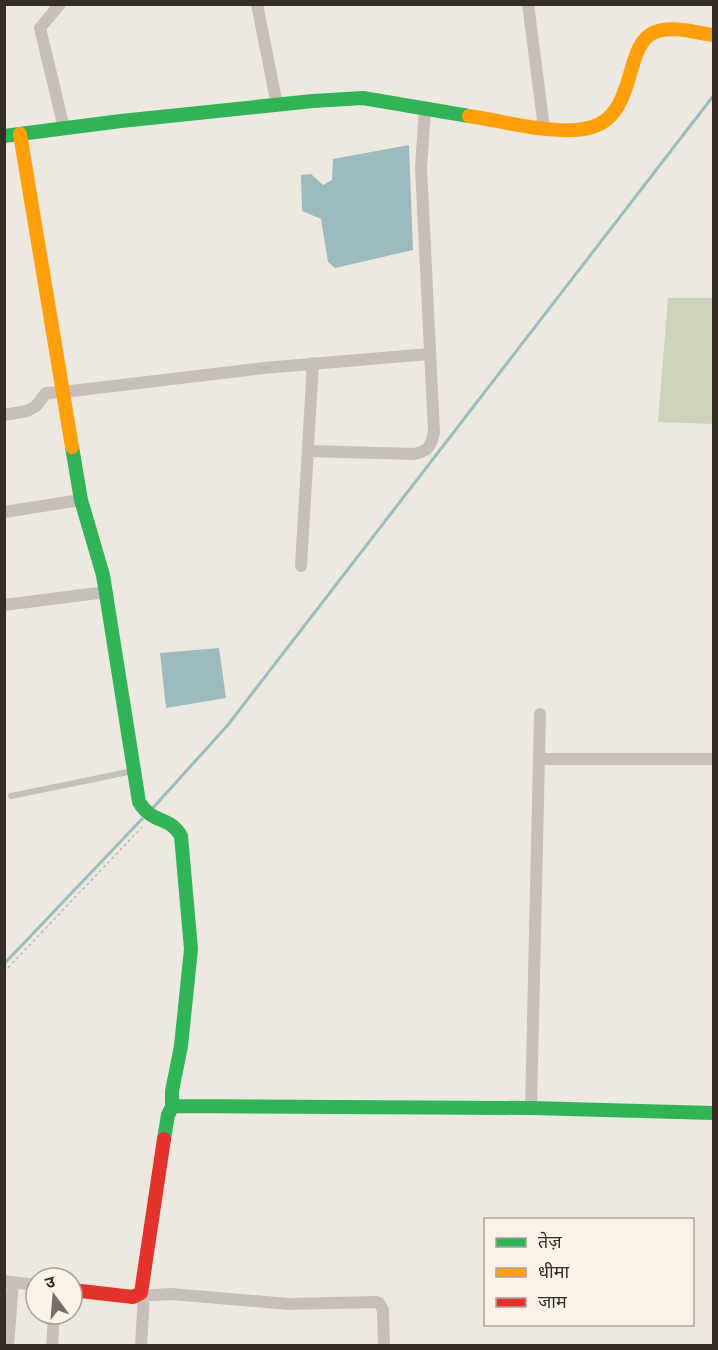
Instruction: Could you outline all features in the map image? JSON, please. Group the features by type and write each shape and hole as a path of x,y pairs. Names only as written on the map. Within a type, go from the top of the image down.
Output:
{"street":[{"path":"60,4 40,28 64,128"},
{"path":"257,4 277,105"},
{"path":"528,4 544,128"},
{"path":"4,136 277,105 363,98 425,110 574,131 595,126 617,111 641,43 653,32 667,29 714,35"},
{"path":"308,451 414,454 426,451 431,445 434,432 421,167 425,110"},
{"path":"20,134 81,500 104,575 139,802 148,815 173,824 181,836 190,934 189,967 181,1046 172,1091 172,1107 168,1115 141,1296 141,1346"},
{"path":"4,415 27,411 36,406 46,393 313,363 429,354"},
{"path":"301,566 313,363"},
{"path":"4,512 81,500"},
{"path":"4,605 106,592"},
{"path":"531,1108 540,714"},
{"path":"539,759 714,759"},
{"path":"172,1107 531,1108 714,1113"},
{"path":"8,1346 9,1282 24,1284"},
{"path":"84,1291 141,1296 171,1294 288,1304 376,1302 382,1310 384,1346"},
{"path":"52,1346 53,1326"}],"lane":[{"path":"10,796 133,771"}],"path":[{"path":"4,972 148,815"}],"green space":[{"path":"668,298 713,298 713,424 658,422"}],"water":[{"path":"409,145 413,250 335,268 328,262 321,219 302,211 301,175 311,174 323,185 332,180 333,159"},
{"path":"219,648 226,698 166,708 160,653"}],"waterway":[{"path":"151,810 227,726 714,95"},
{"path":"4,964 142,819"}],"traffic: fast":[{"path":"4,136 121,121 363,98 469,116"},
{"path":"72,447 81,500 103,575 139,802 150,814 172,825 181,836 191,949 181,1046 172,1091 172,1107"},
{"path":"164,1139 168,1115 172,1107 177,1106 531,1108 714,1113"}],"traffic: slow":[{"path":"469,116 548,129 579,130 592,127 607,119 617,108 624,94 638,50 645,39 655,32 669,29 714,35"},
{"path":"20,134 72,447"}],"traffic: jam":[{"path":"84,1291 133,1297 141,1293 164,1139"}]}
